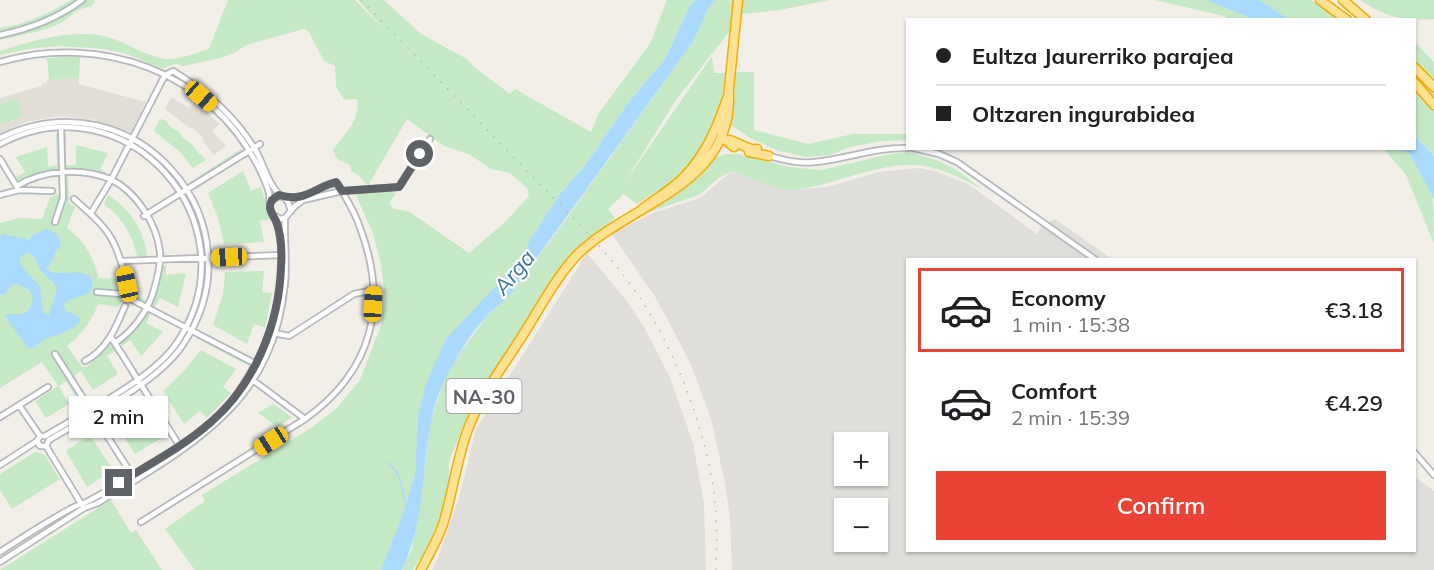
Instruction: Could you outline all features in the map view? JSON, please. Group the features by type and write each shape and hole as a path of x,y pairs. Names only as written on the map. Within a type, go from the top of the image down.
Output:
{"highway":[{"path":"642,209 688,180 722,138 730,108 729,93 738,0"},
{"path":"1320,0 1344,18"},
{"path":"1343,0 1364,18"},
{"path":"1416,69 1434,87"},
{"path":"1416,84 1434,105"},
{"path":"729,93 720,126 722,138 734,147 769,156"},
{"path":"642,209 693,167 711,141 729,93"},
{"path":"727,122 733,136 769,156"},
{"path":"693,167 699,163 716,141 722,138 751,149 758,149"},
{"path":"712,153 722,148 734,147"},
{"name":"NA-30","path":"421,570 443,523 467,429 480,404 570,263 598,238 642,209"}],"street":[{"path":"0,35 49,20 82,0"},
{"path":"0,62 30,54 78,52 112,56 165,75 185,85 214,107 251,149 273,188 288,202 291,211"},
{"path":"91,213 111,180 165,75"},
{"path":"0,138 27,127 65,121 101,126 133,137 154,152 174,172 200,218 208,258 205,295 189,328 167,356 140,382 0,465"},
{"path":"0,144 29,132 61,128 99,132 130,144 184,190 194,219 201,259 201,282 189,328"},
{"path":"55,222 63,198 61,128"},
{"path":"0,552 71,508 83,506 114,493 202,437 233,407 255,378 272,332 285,284 285,218 303,200 342,191 399,187 430,139"},
{"path":"145,215 260,144"},
{"path":"769,156 787,161 816,162 871,150 906,148"},
{"path":"0,562 180,445 221,413 256,364 272,332 281,255 277,224 266,185 251,149"},
{"path":"922,150 957,162 1093,258"},
{"path":"0,159 18,188"},
{"path":"0,195 36,177 62,171 84,173 111,180 125,189 145,215 157,239 160,260 156,283 147,307 125,335 115,343"},
{"path":"141,522 324,406 340,390 364,350 370,329 374,291 372,269 358,223 342,191 336,182 302,197 292,199 281,196 270,203"},
{"path":"18,188 52,191"},
{"path":"74,199 91,213 109,233 122,261 127,284"},
{"path":"273,214 281,219 285,218"},
{"path":"122,261 281,255"},
{"path":"272,332 289,336 354,294 369,291"},
{"path":"96,292 119,293 256,364"},
{"path":"85,361 96,354 111,337 125,306"},
{"path":"111,337 180,445"},
{"path":"55,354 132,475"},
{"path":"250,372 254,372 255,378 305,419"},
{"path":"243,384 246,387 249,386"},
{"path":"0,417 48,387"},
{"path":"19,405 45,439 83,506"},
{"path":"37,441 40,446 45,439"},
{"path":"1416,454 1434,475"}],"shaded area":[{"path":"79,78 79,84 146,102 131,132 95,120 60,116 29,121 0,133 0,98 42,86 43,83 47,83 47,80"},
{"path":"171,97 189,108 195,101 219,124 212,131 226,146 214,155 202,140 204,138 165,109"},
{"path":"919,168 935,171 968,184 1037,234 1045,223 1055,219 1111,258 906,258 906,552 1416,552 1416,478 1434,491 1434,570 732,570 730,516 712,422 692,367 670,324 654,295 611,233 656,212 700,198 732,171 781,187 801,189 827,187 879,172"},
{"path":"587,253 626,300 644,327 670,378 693,443 704,504 706,570 432,570 459,498 476,429"}],"green space":[{"path":"71,0 94,0 95,2 54,26 0,40 0,28 37,18"},
{"path":"228,0 355,0 387,32 358,0 384,0 421,34 467,59 510,94 515,89 591,132 599,113 650,44 667,0 696,0 691,4 665,59 628,103 586,164 560,194 529,241 524,260 492,290 418,416 415,474 401,520 381,570 195,570 165,529 205,501 202,495 311,428 337,408 360,380 381,326 385,298 381,264 373,233 355,193 383,191 396,193 389,203 394,209 408,211 469,253 504,223 529,196 527,188 510,173 491,169 469,154 444,146 407,119 368,186 351,171 350,165 337,159 333,150 354,120 358,106 357,99 344,100 336,86 335,66 324,61 309,32 304,29 246,45 220,58 162,68 127,54 104,49 59,46 0,55 0,51 51,37 91,34 119,41 157,57 180,58 209,49"},
{"path":"716,0 829,0 780,10 743,14 676,100 623,185 712,56 714,73 726,73 717,119 707,145 685,171 637,204 622,193 623,195 608,209 615,218 577,251 500,365 465,423 449,461 449,491 429,545 413,570 402,570 412,549 431,419 449,368 486,317 510,295 561,226 693,42 710,5"},
{"path":"1155,0 1207,0 1250,18 1224,16"},
{"path":"1259,0 1311,0 1338,18 1287,18"},
{"path":"1360,0 1434,0 1434,19 1400,18 1377,10"},
{"path":"1416,43 1434,62 1434,156 1416,137"},
{"path":"80,57 79,78 49,80 47,58"},
{"path":"736,72 754,72 754,130 808,144 853,134 906,134 906,140 882,141 850,147 830,155 806,157 779,151 750,138 731,125"},
{"path":"17,98 23,116 0,124 0,104"},
{"path":"160,119 167,121 169,126 181,133 181,136 193,145 206,160 193,168 180,152 154,131"},
{"path":"66,133 66,165 76,165 76,145 108,153 100,169 107,173 104,181 90,176 68,173 69,203 75,207 67,228 88,250 99,278 120,279 121,287 148,301 157,265 166,265 166,275 186,273 178,307 160,298 154,308 180,322 178,326 151,313 146,323 163,332 141,356 130,340 122,346 117,338 130,329 143,310 128,301 123,301 118,307 98,304 86,327 67,346 82,367 86,367 112,343 116,350 107,356 118,374 93,390 81,371 74,376 90,402 82,406 66,381 59,386 69,404 46,418 35,401 58,386 42,362 0,388 0,223 20,218 42,219 50,198 59,194 58,173 20,183 16,177 25,172 16,157 47,147 48,167 57,165 56,134"},
{"path":"241,149 246,157 194,190 190,182"},
{"path":"1385,150 1402,150 1409,153 1433,197 1434,244 1406,175"},
{"path":"906,152 947,165 982,189 941,170 914,165 883,168 820,185 788,190 732,171 720,177 699,195 646,213 701,176 712,159 725,154 739,154 788,167 821,170"},
{"path":"243,171 251,191 261,187 271,219 260,221 264,242 224,244 218,218 208,193"},
{"path":"108,195 123,207 135,222 143,238 147,257 137,256 126,227 104,204"},
{"path":"264,271 262,292 272,293 265,328 254,324 247,344 213,325 223,294 225,272"},
{"path":"199,330 252,357 247,365 196,338"},
{"path":"201,350 236,369 223,387 231,393 207,418 200,411 184,424 163,391 184,371"},
{"path":"273,404 292,417 278,427 258,413"},
{"path":"138,406 160,439 135,454 114,421"},
{"path":"90,435 113,470 87,487 66,451"},
{"path":"35,452 44,454 60,479 12,509 0,490 0,474"},
{"path":"111,500 131,533 136,530 162,570 0,570"}],"water":[{"name":"Arga","path":"696,0 716,0 710,5 693,42 510,295 477,327 452,366 434,408 415,534 409,552 402,570 381,570 401,520 415,474 418,416 426,384 446,339 524,260 529,241 560,194 586,164 628,103 665,59 691,4"},
{"path":"1207,0 1259,0 1287,18 1250,18"},
{"path":"1416,137 1434,156 1434,199 1409,153 1402,150 1416,150"},
{"path":"47,229 59,238 60,248 56,250 47,270 58,273 84,273 90,276 92,289 64,304 65,310 79,317 80,322 70,330 43,340 32,349 27,347 5,316 6,314 24,313 29,309 33,298 29,290 16,283 9,287 5,294 0,295 0,237 3,234 29,240 33,235","holes":["28,252 45,276 57,288 49,315 43,312 40,287 19,263 21,256"]}],"waterway":[{"path":"389,462 399,476 406,505"}],"railway":[{"path":"361,0 566,210 638,295 676,364 704,443 715,503 716,570"}],"route":[{"path":"119,483 210,424 231,402 261,355 276,312 281,267 278,229 270,208 272,200 279,195 292,199 302,197 336,182 342,191 399,187 420,154"}]}
